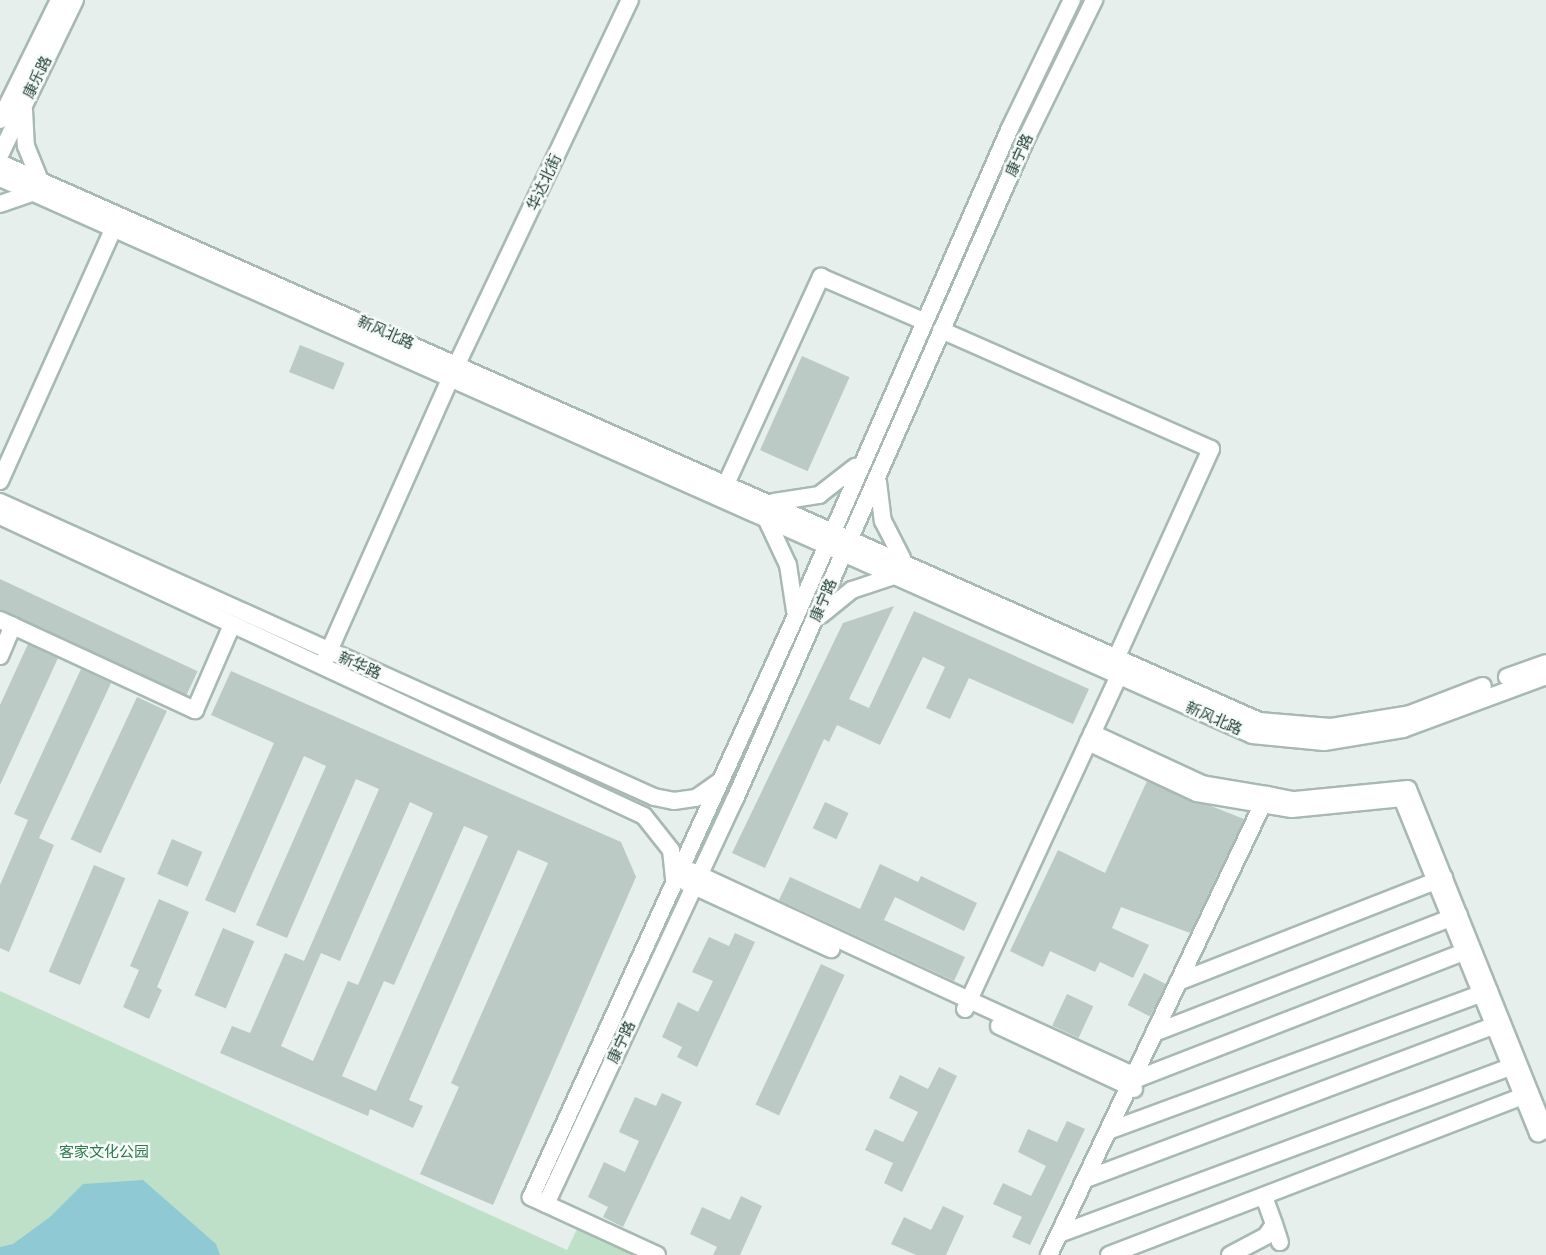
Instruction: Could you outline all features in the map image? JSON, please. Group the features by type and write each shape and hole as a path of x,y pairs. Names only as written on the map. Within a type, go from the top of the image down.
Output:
{"street":[{"name":"康乐路","path":"0,120 59,0"},
{"name":"康乐路","path":"0,155 75,0"},
{"name":"华达北街","path":"450,369 619,0"},
{"name":"华达北街","path":"450,369 630,0"},
{"name":"康宁路","path":"543,1198 677,876 795,618 828,536 923,321 1072,0"},
{"name":"康宁路","path":"543,1198 697,881 813,626 878,471 941,330 1094,0"},
{"path":"0,204 37,186 26,147 24,104"},
{"name":"新风北路","path":"0,163 37,186 117,222 1123,668 1259,721 1331,727 1410,714 1546,663"},
{"name":"新风北路","path":"0,178 37,186"},
{"path":"0,481 117,222"},
{"path":"728,482 821,277 923,321"},
{"path":"941,330 1211,450 1095,740 971,1007"},
{"path":"322,657 450,369"},
{"name":"新风北路","path":"450,369 728,482 768,509"},
{"path":"795,618 788,565 768,509 819,495 860,462"},
{"path":"813,626 831,603 852,590 901,568 882,521 877,499 878,471"},
{"name":"新华路","path":"0,502 644,816 671,850 677,876"},
{"name":"新华路","path":"0,516 232,624 322,657 654,797 674,801 696,798 721,781"},
{"path":"0,656 7,623 195,710 232,624"},
{"name":"新风北路","path":"1123,668 1252,735 1324,742 1403,729 1546,676"},
{"path":"1095,740 1202,784 1268,800 1293,800 1408,789 1454,917 1526,1095 1109,1255"},
{"path":"1056,1255 1063,1233 1089,1177 1268,800"},
{"path":"677,876 697,881 1134,1082 1468,951"},
{"path":"1182,981 1440,880"},
{"path":"1158,1032 1454,917"},
{"path":"1112,1130 1485,992"},
{"path":"1089,1177 1498,1025"},
{"path":"1049,1255 1063,1233 1515,1066"},
{"path":"1264,1196 1280,1242"},
{"path":"543,1198 657,1255"},
{"path":"543,1198 673,1255"},
{"path":"1230,1255 1266,1236 1274,1224"}],"green space":[{"name":"客家文化公园","path":"0,991 567,1250 578,1227 640,1255 0,1255"}],"water":[{"path":"143,1180 216,1244 220,1255 0,1255 0,1247 13,1244 50,1217 83,1184"}],"building":[{"path":"300,345 345,363 334,390 289,372"},
{"path":"802,356 850,377 808,471 760,450"},
{"path":"0,579 198,671 185,697 0,611"},
{"path":"894,606 849,699 869,708 914,611 1089,689 1073,724 969,678 950,719 926,708 945,667 923,657 880,745 837,725 829,742 824,739 765,868 732,853 843,623"},
{"path":"28,644 58,658 0,785 0,705"},
{"path":"81,669 111,683 39,838 54,845 9,952 0,948 0,885 28,820 14,814"},
{"path":"231,671 621,842 636,877 493,1205 420,1174 459,1087 451,1083 548,863 518,850 409,1100 423,1106 413,1128 370,1109 368,1116 220,1053 232,1026 250,1033 285,953 304,961 379,789 356,779 287,938 256,925 326,766 304,756 235,913 205,900 274,743 211,715","holes":["410,802 433,813 358,985 348,981 313,1061 281,1046 321,953 340,961","464,826 488,836 376,1091 342,1076 384,981 394,985"]},
{"path":"137,697 167,711 101,853 71,839"},
{"path":"1147,781 1244,819 1190,933 1121,907 1112,928 1149,945 1133,978 1100,962 1095,972 1050,951 1043,967 1010,951 1058,850 1105,873"},
{"path":"825,802 849,813 836,839 813,828"},
{"path":"172,839 202,852 188,887 157,874"},
{"path":"880,864 918,882 921,876 977,903 964,931 895,897 884,920 965,957 954,981 779,900 790,877 860,909"},
{"path":"94,865 125,878 80,985 49,972"},
{"path":"159,899 189,912 157,987 162,990 149,1019 123,1007 139,970 130,966"},
{"path":"223,928 254,941 226,1008 194,995"},
{"path":"735,933 755,942 697,1067 677,1057 682,1047 662,1037 678,1002 698,1012 713,981 692,972 709,937 729,946"},
{"path":"821,964 845,975 779,1115 755,1104"},
{"path":"1144,973 1166,984 1150,1016 1128,1005"},
{"path":"1067,994 1093,1006 1078,1038 1052,1026"},
{"path":"939,1067 957,1076 902,1192 884,1183 893,1163 865,1150 875,1129 903,1142 918,1112 889,1098 900,1075 928,1089"},
{"path":"662,1093 682,1102 623,1227 603,1217 608,1207 588,1197 604,1162 625,1172 639,1141 619,1132 635,1097 656,1106"},
{"path":"1067,1121 1085,1129 1030,1245 1012,1237 1022,1217 993,1204 1003,1183 1031,1196 1046,1166 1018,1152 1028,1129 1057,1142"},
{"path":"741,1196 762,1206 740,1255 713,1255 717,1247 690,1234 702,1207 730,1220"},
{"path":"943,1206 964,1216 946,1255 916,1255 891,1244 904,1217 931,1230"}]}
